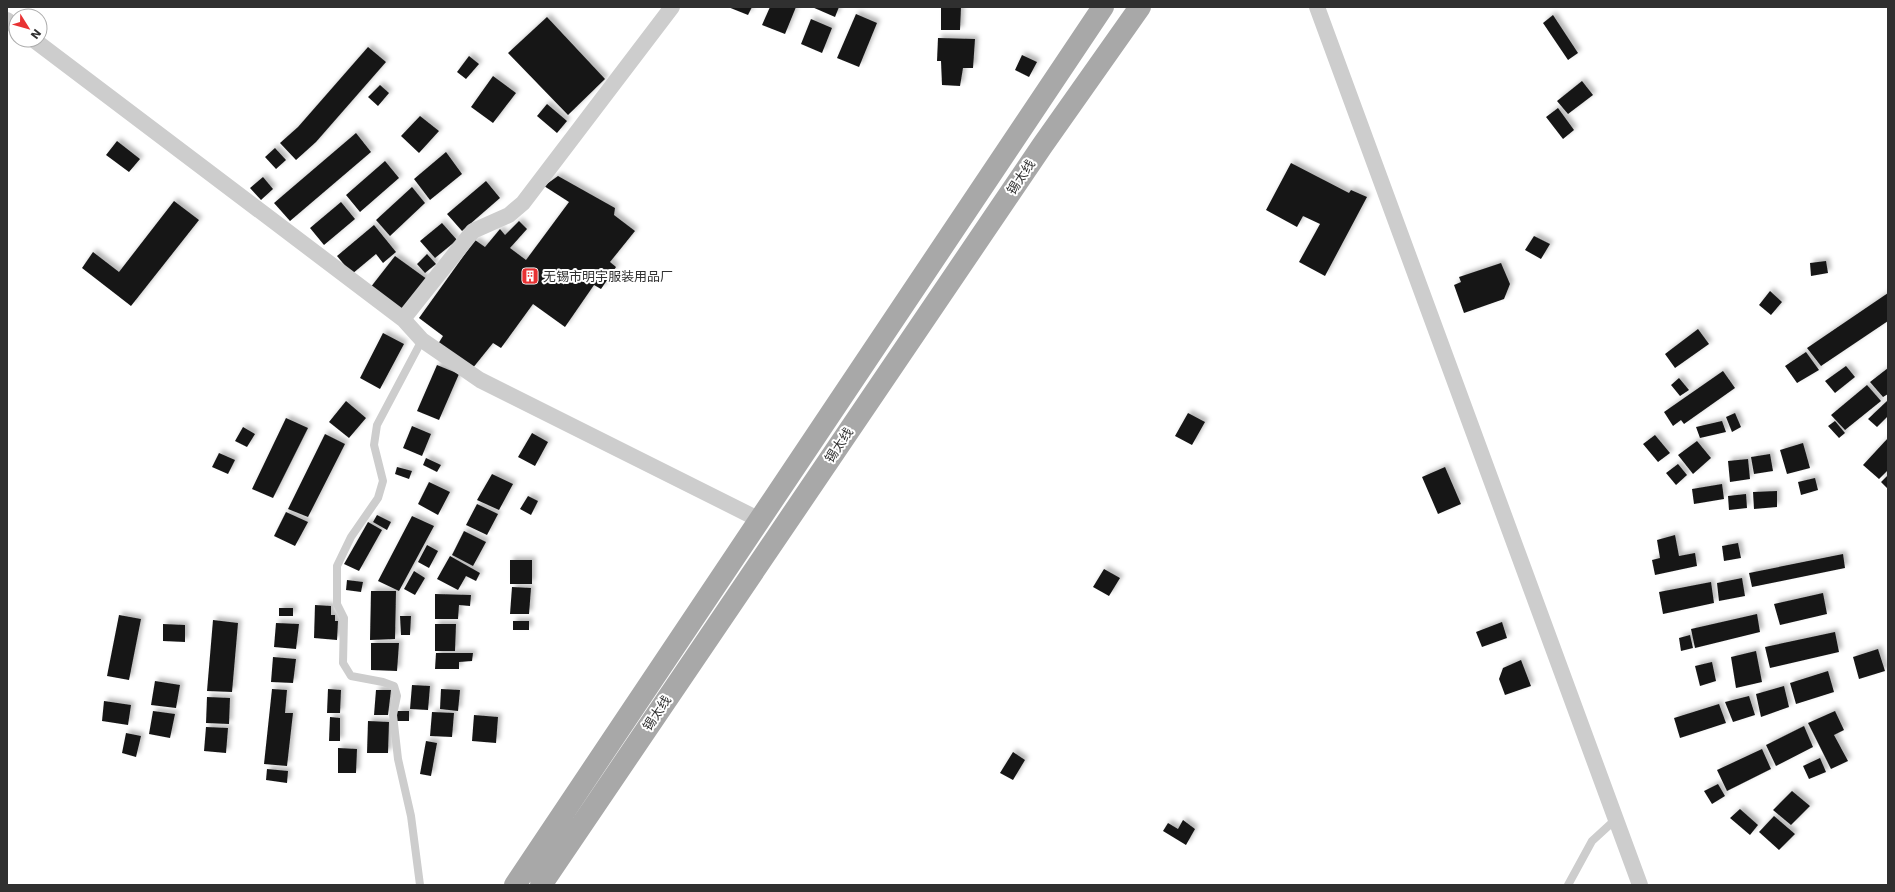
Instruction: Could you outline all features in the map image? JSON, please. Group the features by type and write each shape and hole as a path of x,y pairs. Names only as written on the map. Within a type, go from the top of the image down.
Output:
{"main road":[{"name":"锡太线","path":"515,885 1103,7"},
{"name":"锡太线","path":"541,885 1042,146 1140,7"}],"street":[{"path":"403,319 473,231 509,215 524,203 672,7"},
{"path":"1317,7 1640,885"},
{"path":"45,48 403,319 422,340 480,380 760,520"}],"lane":[{"path":"420,885 411,816 398,759 393,723 392,715 396,696 394,686 383,682 351,676 343,663 344,618 337,604 337,566 351,537 378,498 383,480 374,445 377,426 422,340"},
{"path":"1568,885 1592,842 1616,820"}],"building":[{"path":"728,7 752,7 748,15"},
{"path":"770,7 796,7 785,34 762,25"},
{"path":"812,7 839,7 835,17"},
{"path":"941,7 961,7 960,30 941,30"},
{"path":"856,14 877,23 859,67 837,58"},
{"path":"1553,15 1578,53 1568,60 1543,23"},
{"path":"547,17 605,79 568,115 508,53"},
{"path":"811,19 832,28 822,53 801,44"},
{"path":"938,38 975,39 973,68 963,68 960,86 942,85 941,61 937,61"},
{"path":"368,47 386,62 316,142 296,160 280,143 298,127"},
{"path":"1022,55 1037,62 1029,77 1015,70"},
{"path":"469,56 479,64 466,79 457,72"},
{"path":"493,76 516,93 493,123 471,107"},
{"path":"1582,81 1593,95 1568,114 1557,101"},
{"path":"380,85 389,93 378,106 368,97"},
{"path":"547,104 567,121 557,133 537,116"},
{"path":"1558,108 1574,130 1563,139 1546,117"},
{"path":"420,116 439,131 419,153 401,136"},
{"path":"356,133 371,152 290,221 274,203"},
{"path":"117,141 140,159 129,172 106,155"},
{"path":"275,148 286,160 276,169 265,157"},
{"path":"446,152 462,174 430,200 414,179"},
{"path":"385,161 399,178 360,212 346,195"},
{"path":"1291,163 1349,193 1351,190 1367,197 1325,276 1299,262 1320,224 1303,216 1297,227 1266,210"},
{"name":"无锡市明宇服装用品厂","path":"558,176 615,208 614,215 635,231 610,262 616,267 601,289 594,285 565,327 533,304 501,348 493,343 472,369 438,344 443,336 419,318 475,240 485,247 500,229 505,235 519,221 527,229 510,248 526,260 569,202 544,186"},
{"path":"263,177 273,189 261,200 250,188"},
{"path":"486,181 500,198 462,231 447,214"},
{"path":"412,187 425,203 390,236 376,220"},
{"path":"174,201 199,220 131,306 82,268 93,252 119,272"},
{"path":"341,202 355,219 324,245 310,228"},
{"path":"442,223 457,240 435,258 420,241"},
{"path":"374,225 396,252 383,263 376,254 352,274 337,256"},
{"path":"1534,236 1550,244 1541,259 1525,250"},
{"path":"427,254 436,264 425,273 417,264"},
{"path":"395,256 431,282 401,311 370,288"},
{"path":"1826,261 1828,273 1811,276 1810,263"},
{"path":"1501,263 1510,284 1504,299 1464,313 1454,285 1461,282 1459,277"},
{"path":"1770,291 1782,302 1771,315 1759,305"},
{"path":"1888,293 1888,321 1821,366 1807,348"},
{"path":"1698,329 1709,344 1675,368 1665,354"},
{"path":"383,333 404,344 380,389 360,378"},
{"path":"1806,352 1819,370 1797,383 1785,366"},
{"path":"437,365 459,374 439,420 417,411"},
{"path":"1846,366 1855,377 1835,393 1825,381"},
{"path":"1888,368 1888,394 1883,397 1870,382"},
{"path":"1723,371 1735,388 1684,424 1681,420 1673,426 1664,412"},
{"path":"1679,378 1689,390 1680,396 1671,385"},
{"path":"1867,385 1881,401 1845,430 1831,415"},
{"path":"346,401 366,418 349,438 329,422"},
{"path":"1887,401 1888,416 1877,427 1868,419"},
{"path":"1188,413 1205,422 1192,445 1175,436"},
{"path":"1735,413 1741,427 1732,432 1726,417"},
{"path":"286,418 308,428 273,498 252,489"},
{"path":"1722,421 1726,432 1700,438 1696,427"},
{"path":"1835,421 1845,433 1839,438 1828,426"},
{"path":"412,426 431,434 422,456 403,448"},
{"path":"243,427 255,434 247,447 235,441"},
{"path":"532,433 548,442 535,466 518,457"},
{"path":"325,434 345,444 308,517 288,509"},
{"path":"1655,435 1670,453 1658,462 1643,444"},
{"path":"1888,438 1888,470 1879,479 1863,465"},
{"path":"1697,441 1711,458 1693,474 1678,455"},
{"path":"1803,443 1810,468 1787,474 1780,450"},
{"path":"219,453 235,460 228,474 212,467"},
{"path":"1770,454 1773,471 1754,474 1751,457"},
{"path":"426,458 441,465 437,472 423,465"},
{"path":"1748,459 1750,479 1730,482 1728,461"},
{"path":"1678,464 1687,475 1676,485 1666,473"},
{"path":"397,467 412,471 409,479 395,474"},
{"path":"1445,467 1461,504 1438,514 1422,477"},
{"path":"492,474 513,484 499,510 477,500"},
{"path":"1888,475 1888,489 1881,482"},
{"path":"1815,478 1818,490 1801,495 1798,482"},
{"path":"429,482 450,492 438,515 418,504"},
{"path":"1722,484 1724,499 1694,504 1692,489"},
{"path":"1777,491 1777,507 1754,509 1753,492"},
{"path":"1746,494 1747,508 1729,510 1728,496"},
{"path":"528,496 538,501 531,515 520,509"},
{"path":"477,504 498,514 487,535 466,525"},
{"path":"286,512 308,522 295,546 274,536"},
{"path":"377,515 391,522 387,530 373,522"},
{"path":"412,516 434,526 399,591 378,581"},
{"path":"368,522 382,530 359,571 344,564"},
{"path":"464,531 486,542 473,566 452,555"},
{"path":"1675,535 1679,556 1695,553 1697,566 1655,575 1652,560 1660,558 1657,540"},
{"path":"1738,543 1741,558 1724,561 1722,546"},
{"path":"427,545 438,551 429,568 418,562"},
{"path":"1843,554 1845,568 1752,587 1749,573"},
{"path":"450,556 480,573 476,581 466,576 458,590 437,579"},
{"path":"510,560 532,560 532,584 510,584"},
{"path":"1104,569 1120,578 1109,596 1093,587"},
{"path":"414,571 425,578 415,595 404,589"},
{"path":"1742,578 1745,596 1719,601 1717,583"},
{"path":"347,580 363,582 361,592 346,590"},
{"path":"1711,582 1714,603 1663,614 1659,592"},
{"path":"512,587 531,588 529,614 510,614"},
{"path":"371,591 396,591 395,639 370,640"},
{"path":"1823,593 1827,614 1780,625 1774,604"},
{"path":"435,594 471,595 470,606 459,605 458,619 435,619"},
{"path":"315,605 331,606 331,615 335,615 335,621 338,621 337,640 314,638"},
{"path":"279,608 293,608 293,616 279,616"},
{"path":"1757,614 1760,632 1695,648 1691,629"},
{"path":"119,615 141,619 129,680 107,676"},
{"path":"400,616 411,616 410,635 401,635"},
{"path":"213,620 238,623 232,692 207,691"},
{"path":"513,621 529,621 529,630 513,630"},
{"path":"1502,622 1507,638 1482,647 1476,632"},
{"path":"276,623 299,624 296,649 274,647"},
{"path":"163,624 185,625 185,642 163,641"},
{"path":"435,624 456,624 455,651 435,651"},
{"path":"1835,632 1839,652 1770,668 1765,647"},
{"path":"1690,635 1693,648 1681,651 1679,638"},
{"path":"371,643 399,643 397,671 371,670"},
{"path":"1878,649 1885,671 1859,679 1853,657"},
{"path":"1756,651 1762,682 1736,688 1731,657"},
{"path":"436,653 473,653 472,661 459,662 459,669 435,669"},
{"path":"273,657 296,659 293,683 271,682"},
{"path":"1521,660 1531,686 1505,695 1499,679 1503,668"},
{"path":"1712,662 1716,681 1700,686 1695,666"},
{"path":"1828,671 1834,692 1796,704 1790,683"},
{"path":"155,681 180,685 176,708 151,705"},
{"path":"412,685 430,686 428,710 410,709"},
{"path":"1784,686 1789,707 1761,717 1756,694"},
{"path":"272,689 287,690 285,713 293,713 287,766 264,764"},
{"path":"328,689 341,690 340,713 327,713"},
{"path":"441,689 460,690 458,711 440,709"},
{"path":"376,690 391,690 388,715 374,715"},
{"path":"1749,696 1755,715 1733,722 1725,702"},
{"path":"207,697 230,698 229,724 206,723"},
{"path":"104,701 131,705 128,725 102,721"},
{"path":"1719,704 1726,723 1680,738 1674,718"},
{"path":"153,711 175,714 170,738 149,734"},
{"path":"397,711 409,711 409,721 397,721"},
{"path":"1835,711 1844,730 1834,735 1848,761 1831,769 1808,723"},
{"path":"432,712 454,713 452,737 430,736"},
{"path":"474,715 498,717 496,743 472,741"},
{"path":"330,717 340,718 340,741 329,741"},
{"path":"368,721 389,722 388,753 367,753"},
{"path":"1804,726 1813,747 1776,766 1766,745"},
{"path":"206,727 228,728 226,753 204,751"},
{"path":"126,733 141,736 136,757 122,753"},
{"path":"426,741 437,743 431,776 420,774"},
{"path":"338,748 357,749 356,773 338,773"},
{"path":"1762,749 1771,769 1727,791 1717,770"},
{"path":"1013,752 1025,760 1013,780 1000,773"},
{"path":"1820,758 1826,772 1809,779 1803,766"},
{"path":"267,769 288,771 287,783 266,780"},
{"path":"1718,784 1725,796 1712,804 1704,791"},
{"path":"1792,791 1810,806 1791,825 1773,810"},
{"path":"1740,809 1758,825 1750,835 1730,818"},
{"path":"1774,816 1795,834 1779,850 1759,832"},
{"path":"1183,820 1195,829 1186,845 1163,831 1168,823 1178,829"}],"place":[{"name":"无锡市明宇服装用品厂","path":"530,276"}]}
